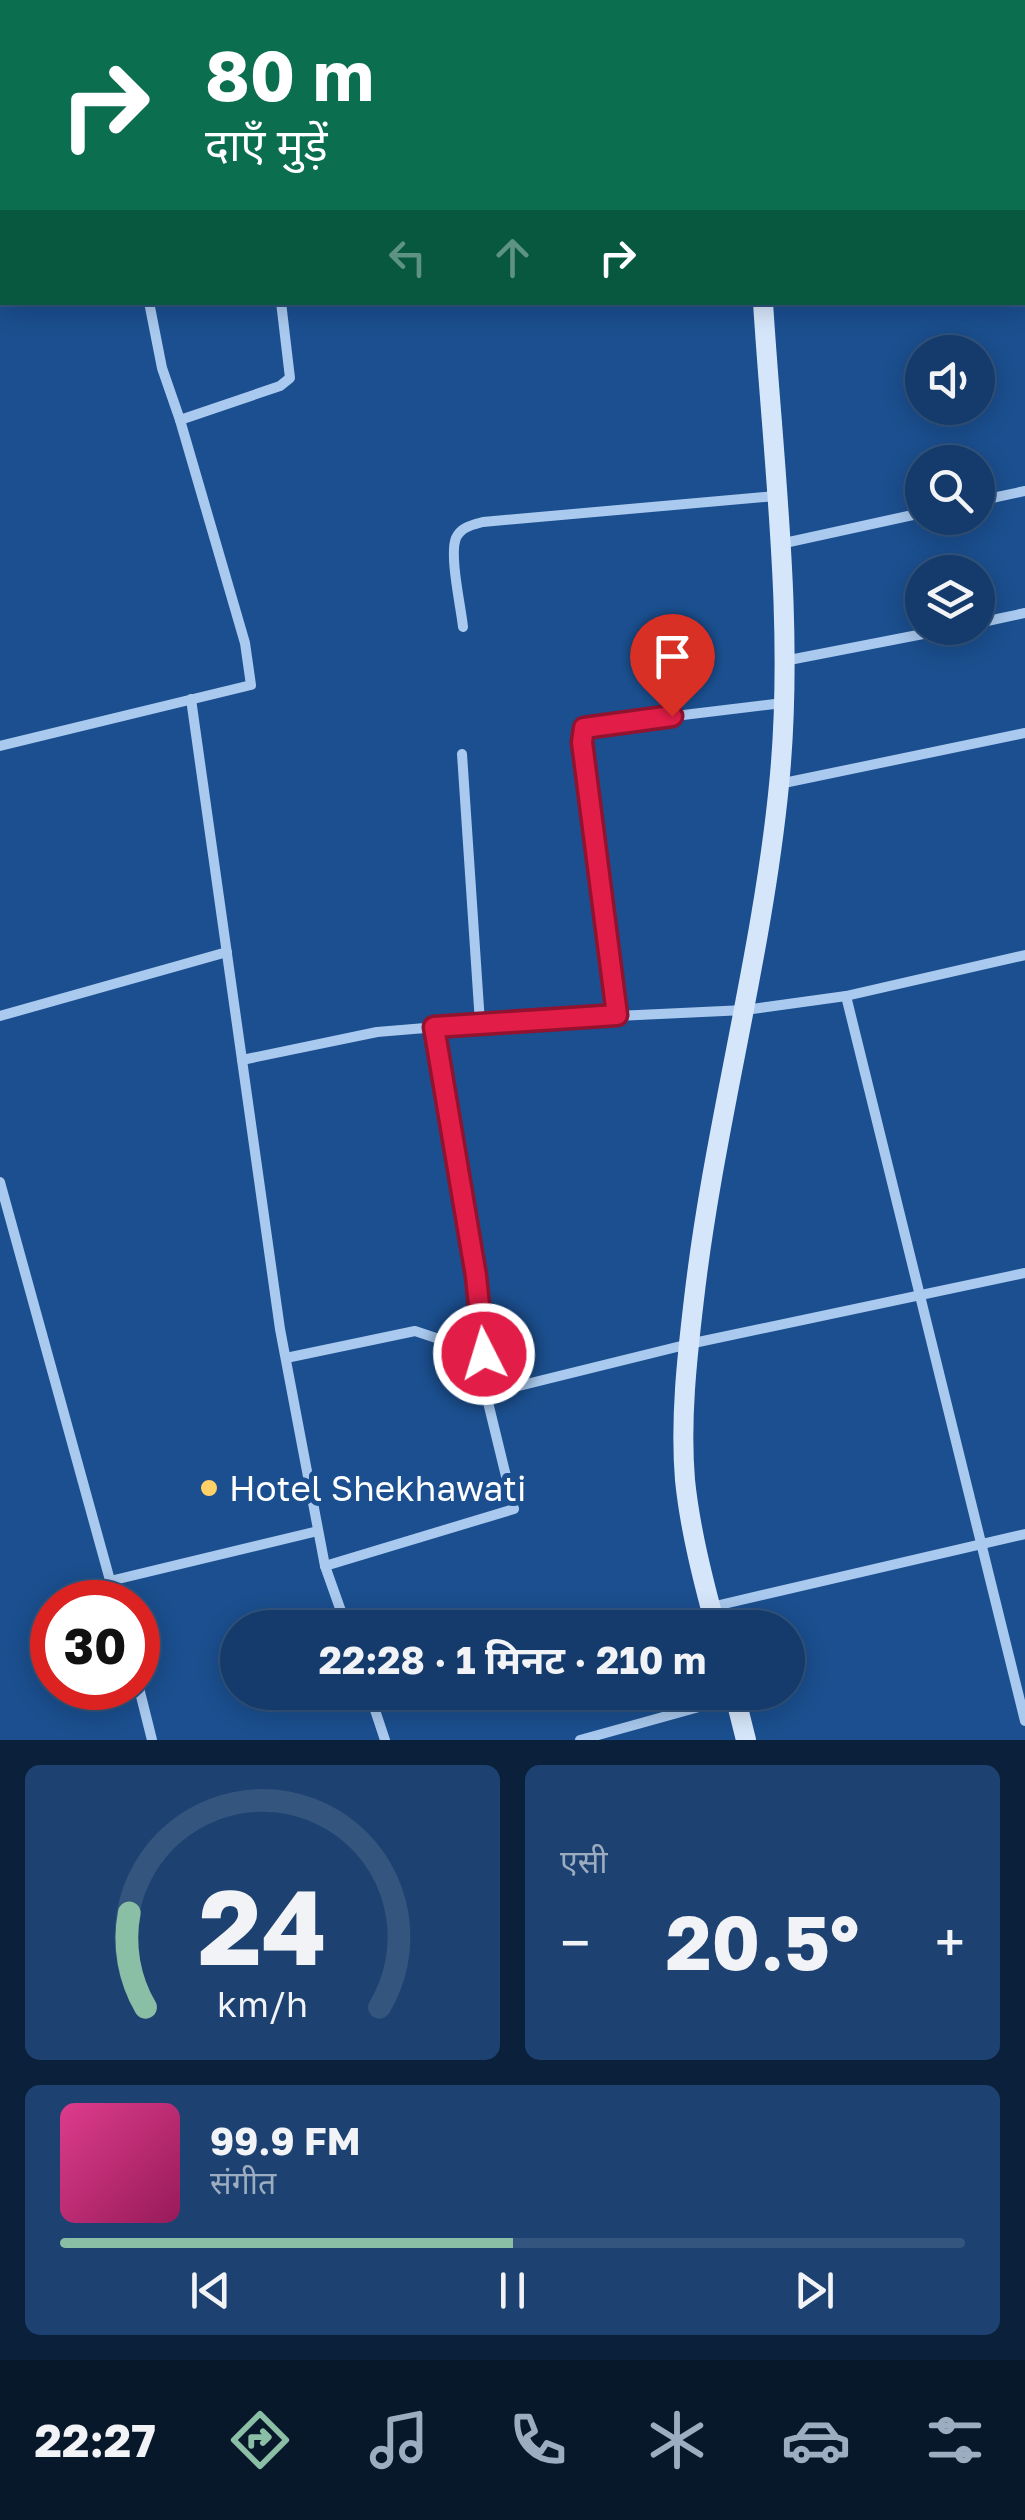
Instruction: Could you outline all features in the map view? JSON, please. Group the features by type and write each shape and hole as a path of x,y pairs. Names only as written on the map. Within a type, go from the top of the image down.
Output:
{"main road":[{"path":"712,1610 686,1480 689,1344 711,1174 744,1010 779,784 784,703 763,305"},
{"path":"739,1710 746,1740"}],"street":[{"path":"0,746 246,688 252,681 162,368 150,305"},
{"path":"180,420 280,386 290,378 281,305"},
{"path":"995,497 1025,491"},
{"path":"464,627 454,551 456,538 466,527 483,522 775,496"},
{"path":"778,544 905,517"},
{"path":"995,620 1025,614"},
{"path":"784,661 905,638"},
{"path":"191,699 286,1358 325,1566 341,1610"},
{"path":"617,1015 582,742 584,728 784,703"},
{"path":"779,784 1025,733"},
{"path":"462,754 480,1023"},
{"path":"0,1016 227,952"},
{"path":"242,1060 378,1032 744,1010 846,996 1025,955"},
{"path":"846,996 1025,1720"},
{"path":"325,1566 514,1509 486,1394 475,1270 434,1027"},
{"path":"0,1182 110,1580 318,1531"},
{"path":"486,1394 689,1344 1025,1273"},
{"path":"286,1358 415,1331 484,1354"},
{"path":"739,1610 1025,1534"},
{"path":"144,1710 152,1740"},
{"path":"375,1710 385,1740"},
{"path":"580,1740 683,1710"}],"place":[{"name":"Hotel Shekhawati","path":"209,1488"}],"route":[{"path":"484,1354 476,1276 434,1027 617,1015 582,742 584,728 672,716"}]}
